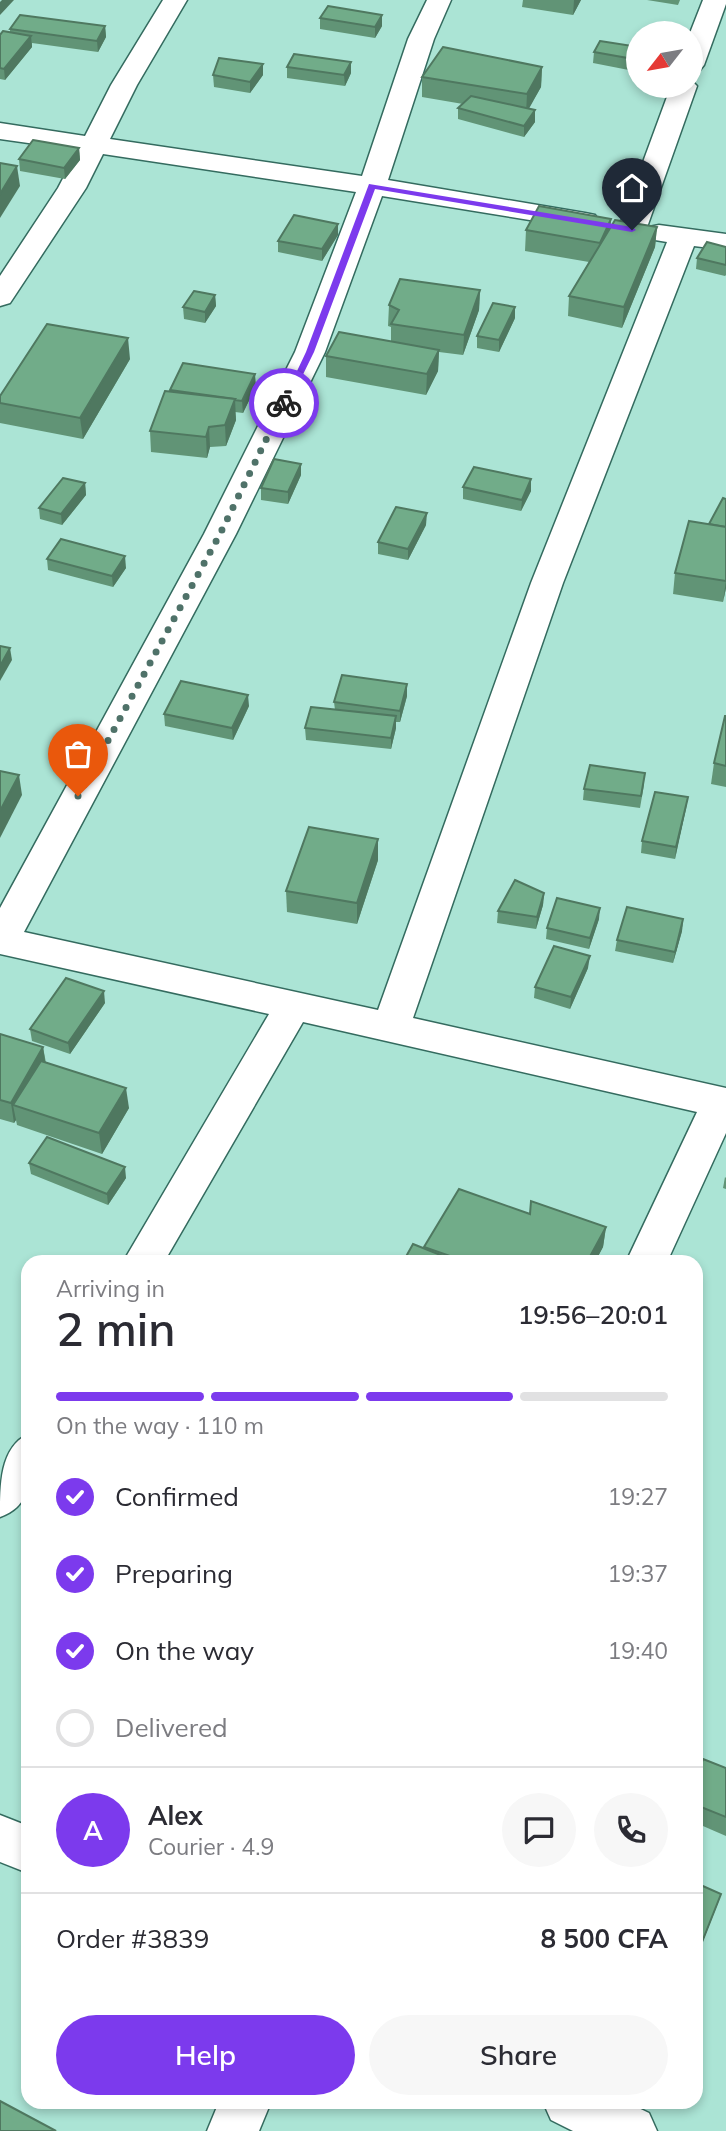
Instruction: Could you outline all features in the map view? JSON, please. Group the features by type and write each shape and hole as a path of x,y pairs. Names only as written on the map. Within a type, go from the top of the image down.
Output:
{"street":[{"path":"0,297 72,188 124,85 176,0"},
{"path":"439,0 421,39 372,186 310,352 220,534 1,940 723,1102 649,1255"},
{"path":"704,30 715,0"},
{"path":"632,230 680,98"},
{"path":"0,131 372,186 632,230 726,242"},
{"path":"391,1027 547,583 684,236"},
{"path":"147,1255 293,1006"},
{"path":"0,1498 21,1464"},
{"path":"0,1838 21,1847"},
{"path":"233,2131 242,2109"},
{"path":"584,2109 631,2131"}],"building":[{"path":"328,6 382,15 375,27 320,18"},
{"path":"20,15 105,26 97,41 10,29"},
{"path":"3,31 31,36 4,69 0,68 0,35"},
{"path":"600,41 626,45 626,58 594,52"},
{"path":"443,47 542,67 527,94 422,77"},
{"path":"294,54 351,62 344,75 287,67"},
{"path":"219,58 263,64 250,82 213,75"},
{"path":"471,96 535,110 524,126 458,108"},
{"path":"33,140 79,148 64,168 19,159"},
{"path":"0,163 17,166 0,194"},
{"path":"539,206 611,219 600,243 526,230"},
{"path":"294,215 338,224 322,249 278,241"},
{"path":"615,220 657,227 624,307 569,296"},
{"path":"707,242 726,247 726,265 697,258"},
{"path":"400,279 480,290 464,335 391,324 399,310 389,305"},
{"path":"194,291 215,295 205,312 183,307"},
{"path":"493,303 515,307 499,340 477,336"},
{"path":"47,324 128,338 80,418 0,403 0,396"},
{"path":"339,332 439,350 427,374 326,356"},
{"path":"183,363 255,374 242,401 170,390"},
{"path":"165,391 235,399 225,425 209,427 206,437 150,431"},
{"path":"274,459 301,464 288,492 261,488"},
{"path":"474,467 531,479 522,500 463,487"},
{"path":"63,478 85,483 61,514 39,508"},
{"path":"723,498 726,499 726,527 709,524"},
{"path":"396,507 427,513 408,549 378,542"},
{"path":"689,521 726,527 726,581 675,573"},
{"path":"61,539 125,556 112,576 47,559"},
{"path":"0,646 10,648 0,666"},
{"path":"342,675 407,684 400,711 334,702"},
{"path":"181,681 248,695 232,728 164,714"},
{"path":"311,707 396,716 391,738 305,728"},
{"path":"726,716 726,766 714,763"},
{"path":"590,765 645,773 641,796 584,789"},
{"path":"0,771 19,775 0,811"},
{"path":"655,792 688,797 676,847 642,841"},
{"path":"309,827 378,839 357,903 286,891"},
{"path":"515,880 544,893 537,917 498,911"},
{"path":"557,898 600,908 590,938 547,928"},
{"path":"627,907 683,919 675,952 617,940"},
{"path":"554,946 590,956 571,997 535,987"},
{"path":"66,978 104,991 68,1043 30,1029"},
{"path":"0,1034 43,1047 11,1103 0,1100"},
{"path":"41,1061 126,1088 99,1133 13,1105"},
{"path":"47,1137 125,1167 107,1194 29,1163"},
{"path":"459,1189 530,1214 531,1201 606,1227 591,1255 447,1255 424,1247"},
{"path":"413,1244 440,1255 407,1255"},
{"path":"703,1759 726,1768 726,1817 703,1808"},
{"path":"703,1886 721,1894 703,1939"},
{"path":"0,2101 56,2131 0,2131"}],"way so far":[{"path":"78,796 220,534 284,403"}],"route":[{"path":"284,403 310,352 372,186 632,230"}]}
